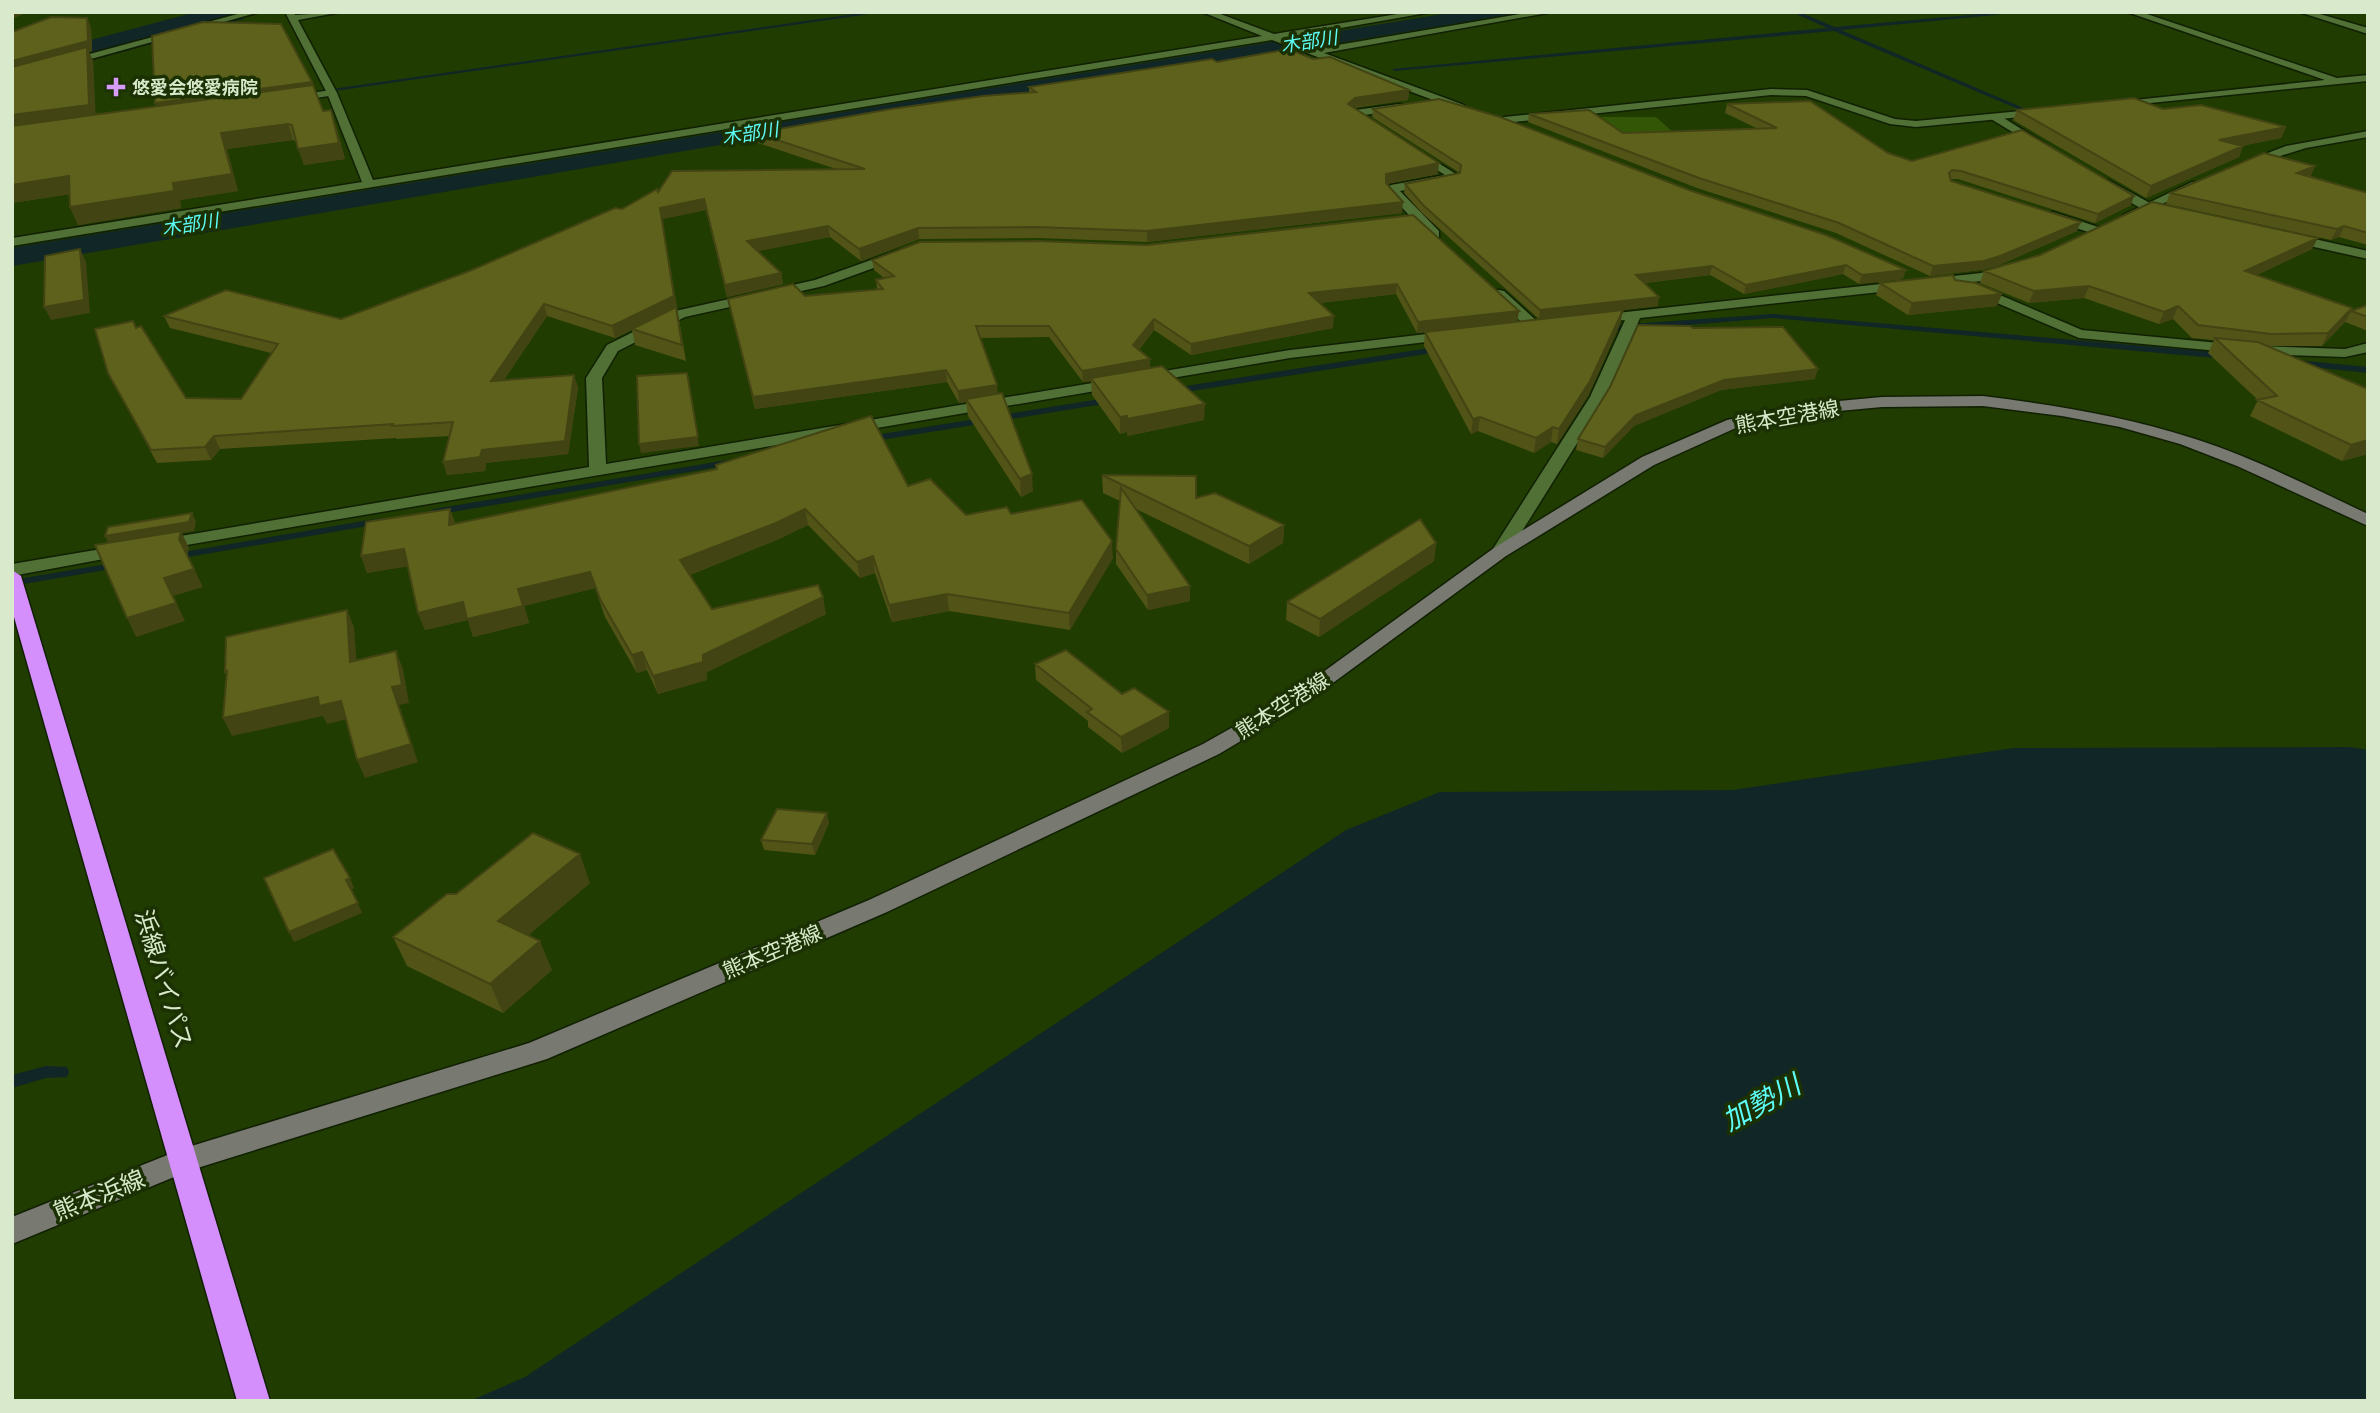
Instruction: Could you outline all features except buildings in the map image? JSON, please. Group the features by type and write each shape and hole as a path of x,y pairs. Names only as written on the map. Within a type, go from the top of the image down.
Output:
{"highway":[{"name":"浜線バイパス","path":"12,576 17,611 185,1160 198,1214 254,1401"}],"main road":[{"name":"熊本空港線","path":"185,1160 537,1051 878,906 1223,742 1304,695 1500,552 1648,461 1733,423 1796,410 1882,402 1983,401 2062,411 2122,423 2186,441 2243,462 2368,521"},
{"name":"熊本浜線","path":"12,1231 185,1160"}],"street":[{"path":"12,79 256,12"},
{"path":"338,12 291,15 332,93 369,184"},
{"path":"1206,12 1439,101 1478,112"},
{"path":"12,242 1428,12"},
{"path":"1311,52 1549,12"},
{"path":"2131,12 2368,90"},
{"path":"2303,12 2368,31"},
{"path":"2108,105 2368,78"},
{"path":"1504,120 1772,92 1807,93 1894,122 1916,124 2054,111"},
{"path":"279,100 332,93"},
{"path":"1387,134 1355,114 1439,101"},
{"path":"1491,116 1527,129"},
{"path":"1995,117 2054,152"},
{"path":"2236,168 2274,152 2326,139 2368,134"},
{"path":"1398,141 1455,177 1391,189 1410,219 1446,245"},
{"path":"2100,179 2147,206 2186,215"},
{"path":"2122,218 2210,179"},
{"path":"2045,214 2097,230"},
{"path":"2076,241 2110,224"},
{"path":"2277,235 2368,255"},
{"path":"598,472 594,378 612,348 680,314 818,283 919,246"},
{"path":"1584,320 1982,277 2018,266"},
{"path":"1902,270 1926,281 1976,289 2079,334 2255,350 2345,353 2368,346"},
{"path":"1485,281 1540,325 1507,329"},
{"path":"1500,552 1598,397 1635,314"},
{"path":"12,570 1290,354 1466,334"},
{"path":"2255,350 2294,367"}],"green space":[{"path":"1598,117 1656,117 1675,134 1612,135"}],"water":[{"name":"木部川","path":"1455,12 1526,12 731,143 12,266 12,248"},
{"name":"加勢川","path":"2351,747 2368,750 2368,1401 470,1401 525,1377 1346,830 1440,792 1733,790 2014,748"}],"waterway":[{"path":"12,72 233,12"},
{"path":"300,94 881,12"},
{"path":"1794,12 1834,29"},
{"path":"1834,29 2023,12"},
{"path":"1395,69 1834,29"},
{"path":"1834,29 2039,116"},
{"path":"1602,329 1773,316 2226,356"},
{"path":"1173,391 1442,349"},
{"path":"2296,363 2368,370"},
{"path":"869,439 1113,400"},
{"path":"434,512 733,462"},
{"path":"171,557 381,521"},
{"path":"12,583 119,565"},
{"path":"12,1082 46,1072 61,1072"}],"place":[{"name":"悠愛会悠愛病院","path":"116,87"}]}
